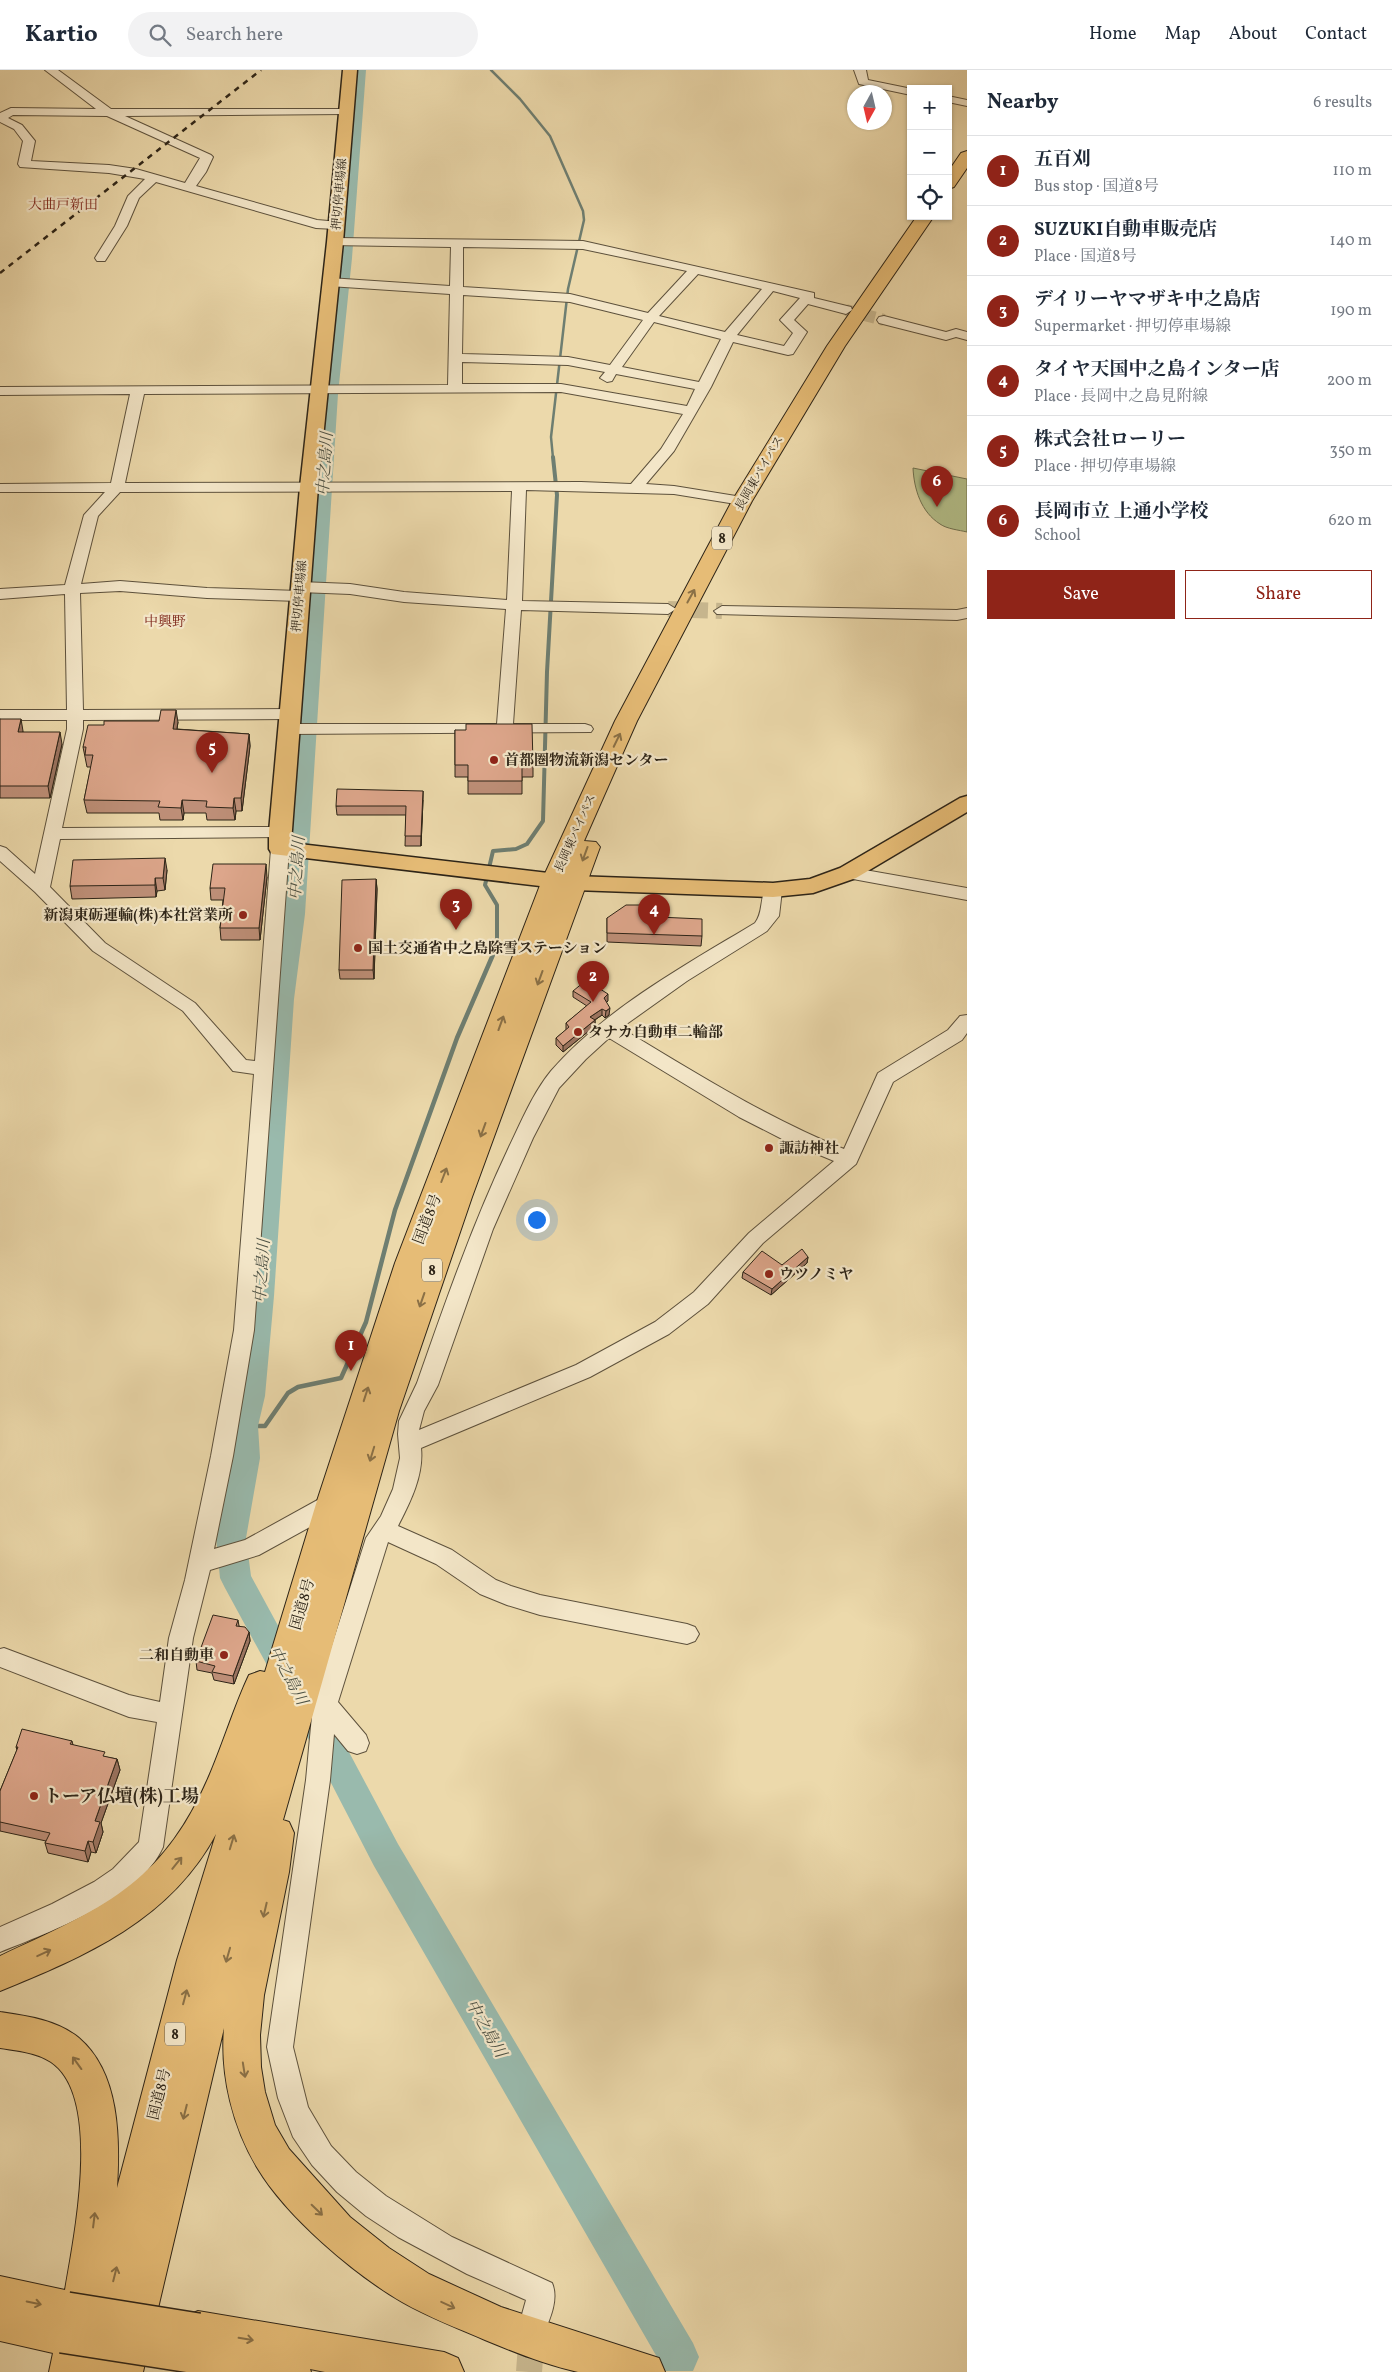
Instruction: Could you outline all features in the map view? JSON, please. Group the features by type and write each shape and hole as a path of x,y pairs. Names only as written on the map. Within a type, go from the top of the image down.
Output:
{"highway":[{"path":"952,188 967,156"},
{"path":"952,189 967,179"},
{"name":"長岡東バイパス","path":"564,882 626,721 742,502 836,346 923,220"},
{"name":"長岡東バイパス","path":"564,882 591,837 633,744 751,513 848,350 937,220"},
{"name":"国道8号","path":"293,1644 384,1411 564,882"},
{"name":"国道8号","path":"91,2372 160,2088 196,1960 276,1703 328,1515 409,1263 564,882"},
{"path":"293,1644 276,1703 268,1894 247,1991 243,2021 242,2056 247,2087 256,2122 270,2153 312,2206 353,2245 420,2292 471,2316 525,2337 645,2372"},
{"path":"0,1974 113,1919 142,1900 171,1872 198,1834 234,1755 276,1703"},
{"name":"国道8号","path":"123,2372 200,2054 276,1703"},
{"path":"0,2030 28,2032 54,2042 75,2059 95,2097 102,2140 100,2165 84,2293 70,2372"},
{"path":"0,2295 65,2322"},
{"path":"0,2321 65,2322 194,2343 444,2372"},
{"path":"194,2343 291,2372"}],"main road":[{"name":"押切停車場線","path":"280,841 300,591 318,488 318,390 336,233 350,70"},
{"path":"280,841 564,882 773,890 813,886 848,874 967,803"}],"street":[{"path":"51,70 107,112 207,157 200,172 188,188"},
{"path":"860,70 863,82 907,91"},
{"path":"952,100 967,103"},
{"path":"329,282 570,298 788,351 800,332 787,320 809,296 583,245 457,242 336,233 316,224 154,178 109,169 24,164 29,141 18,127 0,118 11,111 54,113 346,111"},
{"path":"101,258 121,226 134,196 154,178"},
{"path":"455,389 457,242"},
{"path":"595,393 651,317 695,270"},
{"path":"636,487 667,451 704,388 729,336 770,287"},
{"path":"806,300 846,310"},
{"path":"884,320 946,336 956,333 967,336"},
{"path":"455,358 560,360 704,388"},
{"path":"0,391 561,388 691,411"},
{"path":"41,888 75,729 72,588 91,515 117,487 138,390"},
{"path":"505,728 514,605 519,486"},
{"path":"0,488 636,487 674,490 742,502"},
{"path":"0,594 120,586 207,593 350,589 404,597 514,605 668,609"},
{"path":"722,610 963,614 967,630"},
{"path":"0,715 74,715 585,729"},
{"path":"0,1940 103,1890 130,1872 141,1862 150,1847 181,1638 222,1456 244,1330 280,841 53,834"},
{"path":"0,852 41,888 99,947 189,1008 240,1066 263,1069"},
{"path":"848,874 967,894"},
{"path":"533,2325 542,2293 488,2270 414,2230 378,2206 342,2178 320,2153 304,2127 287,2087 280,2047 318,1780 325,1705 377,1538 385,1530 407,1480 411,1460 411,1443 408,1428 414,1410 427,1385 468,1269 510,1165 539,1103 558,1076 609,1029 661,990 761,927 770,916 773,890"},
{"path":"411,1443 583,1371 662,1328 701,1298 756,1238 849,1160 885,1078 954,1035 967,1021"},
{"path":"609,1029 746,1112 793,1136 849,1160"},
{"path":"435,1262 468,1269"},
{"path":"199,1563 242,1550 298,1524 328,1515"},
{"path":"385,1530 444,1557 488,1587 508,1595 540,1605 686,1634"},
{"path":"4,1658 130,1706 169,1714"},
{"path":"325,1705 357,1744"}],"green space":[{"path":"913,468 967,479 967,532 943,526 933,519 923,507 917,492"}],"building":[{"path":"161,710 176,710 173,729 249,734 241,798 234,798 233,808 206,807 207,801 182,800 181,808 158,807 160,801 84,800 93,755 85,755 86,747 83,747 88,725 104,725 104,721 159,721"},
{"path":"0,719 21,719 18,732 60,732 48,786 0,786"},
{"name":"首都圏物流新潟センター","path":"466,724 532,724 533,765 522,765 522,781 468,781 468,765 455,765 455,730 466,730"},
{"path":"337,789 423,791 421,836 405,836 406,806 336,806"},
{"path":"165,858 163,878 155,878 155,885 70,886 73,860"},
{"name":"新潟東砺運輸(株)本社営業所","path":"213,864 266,864 259,928 220,928 225,888 210,888"},
{"path":"376,879 373,970 339,970 342,880"},
{"path":"626,905 658,905 658,917 702,919 702,936 607,933 607,918"},
{"path":"584,982 589,982 608,994 604,998 610,1008 606,1011 602,1009 590,1017 595,1020 563,1046 556,1038 569,1027 566,1023 591,1002 573,991"},
{"path":"802,1249 808,1257 772,1289 743,1272 762,1251 782,1265"},
{"name":"二和自動車","path":"213,1615 238,1620 236,1626 245,1627 249,1632 233,1676 212,1672 215,1666 196,1661"},
{"name":"トーア仏壇(株)工場","path":"22,1729 72,1741 70,1744 105,1752 103,1756 117,1759 95,1821 100,1822 93,1842 88,1841 85,1851 45,1843 50,1833 0,1822 0,1791 18,1747 16,1747"}],"waterway":[{"name":"中之島川","path":"291,1679 236,1578 231,1538 245,1458 243,1426 250,1396 260,1296 281,999 290,948 293,914 295,862 329,394 343,258 358,70"},
{"path":"491,70 520,99 550,136 583,211 584,220 568,289 551,437 553,458"},
{"path":"495,951 497,946 497,905 485,885 493,851 516,849 527,844 543,821 547,672 557,495 553,457"},
{"path":"243,1426 265,1426 288,1393 298,1387 341,1378 366,1322 395,1210 457,1038 495,950"},
{"name":"中之島川","path":"314,1719 386,1855 679,2357"}],"tunnel":[{"path":"846,310 884,320"},
{"path":"668,609 722,611"},
{"path":"529,2372 532,2332"}],"railway":[{"path":"0,273 261,70"}],"place":[{"name":"長岡市立 上通小学校","path":"937,507"},
{"name":"首都圏物流新潟センター","path":"494,760"},
{"name":"株式会社ローリー","path":"212,773"},
{"name":"新潟東砺運輸(株)本社営業所","path":"243,915"},
{"name":"デイリーヤマザキ中之島店","path":"456,930"},
{"name":"タイヤ天国中之島インター店","path":"654,935"},
{"name":"国土交通省中之島除雪ステーション","path":"358,948"},
{"name":"SUZUKI自動車販売店","path":"593,1002"},
{"name":"タナカ自動車二輪部","path":"578,1032"},
{"name":"諏訪神社","path":"769,1148"},
{"name":"ウツノミヤ","path":"769,1274"},
{"name":"五百刈","path":"351,1371"},
{"name":"二和自動車","path":"224,1655"},
{"name":"トーア仏壇(株)工場","path":"34,1796"}],"district":[{"name":"大曲戸新田","path":"63,204"},
{"name":"中興野","path":"165,621"}]}
